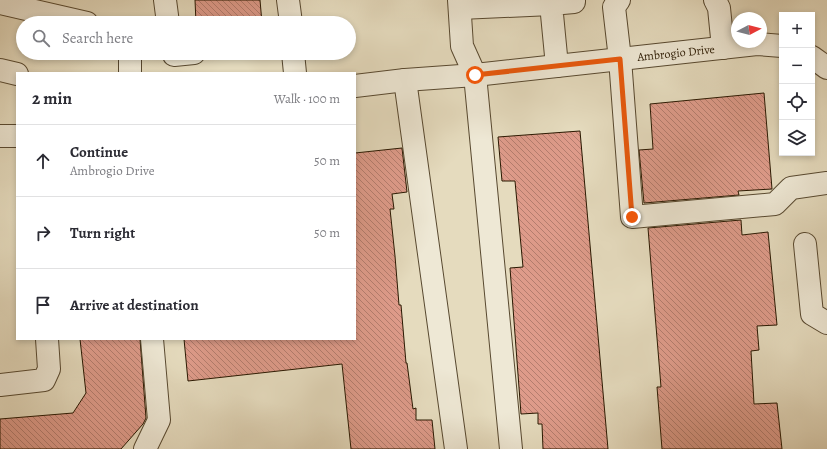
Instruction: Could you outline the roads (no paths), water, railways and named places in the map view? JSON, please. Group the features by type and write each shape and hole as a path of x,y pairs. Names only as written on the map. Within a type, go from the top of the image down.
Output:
{"lane":[{"path":"165,0 167,16"},
{"path":"288,0 290,16"},
{"path":"511,449 475,75 462,46 459,4 550,4 574,2 574,0"},
{"path":"619,0 614,7 620,59 632,217 775,204 791,188 827,183"},
{"path":"715,0 719,8 723,48"},
{"path":"0,3 57,16"},
{"path":"550,4 557,66"},
{"name":"Ambrogio Drive","path":"356,86 405,80 475,75 757,44 779,46"},
{"path":"815,59 827,68"},
{"path":"130,60 130,72"},
{"path":"294,60 295,72"},
{"path":"0,70 16,74"},
{"path":"405,80 456,449"},
{"path":"0,136 16,136"},
{"path":"805,244 812,314 827,323"},
{"path":"0,385 44,380 49,369 47,340"},
{"path":"145,449 159,420 152,340"}]}
